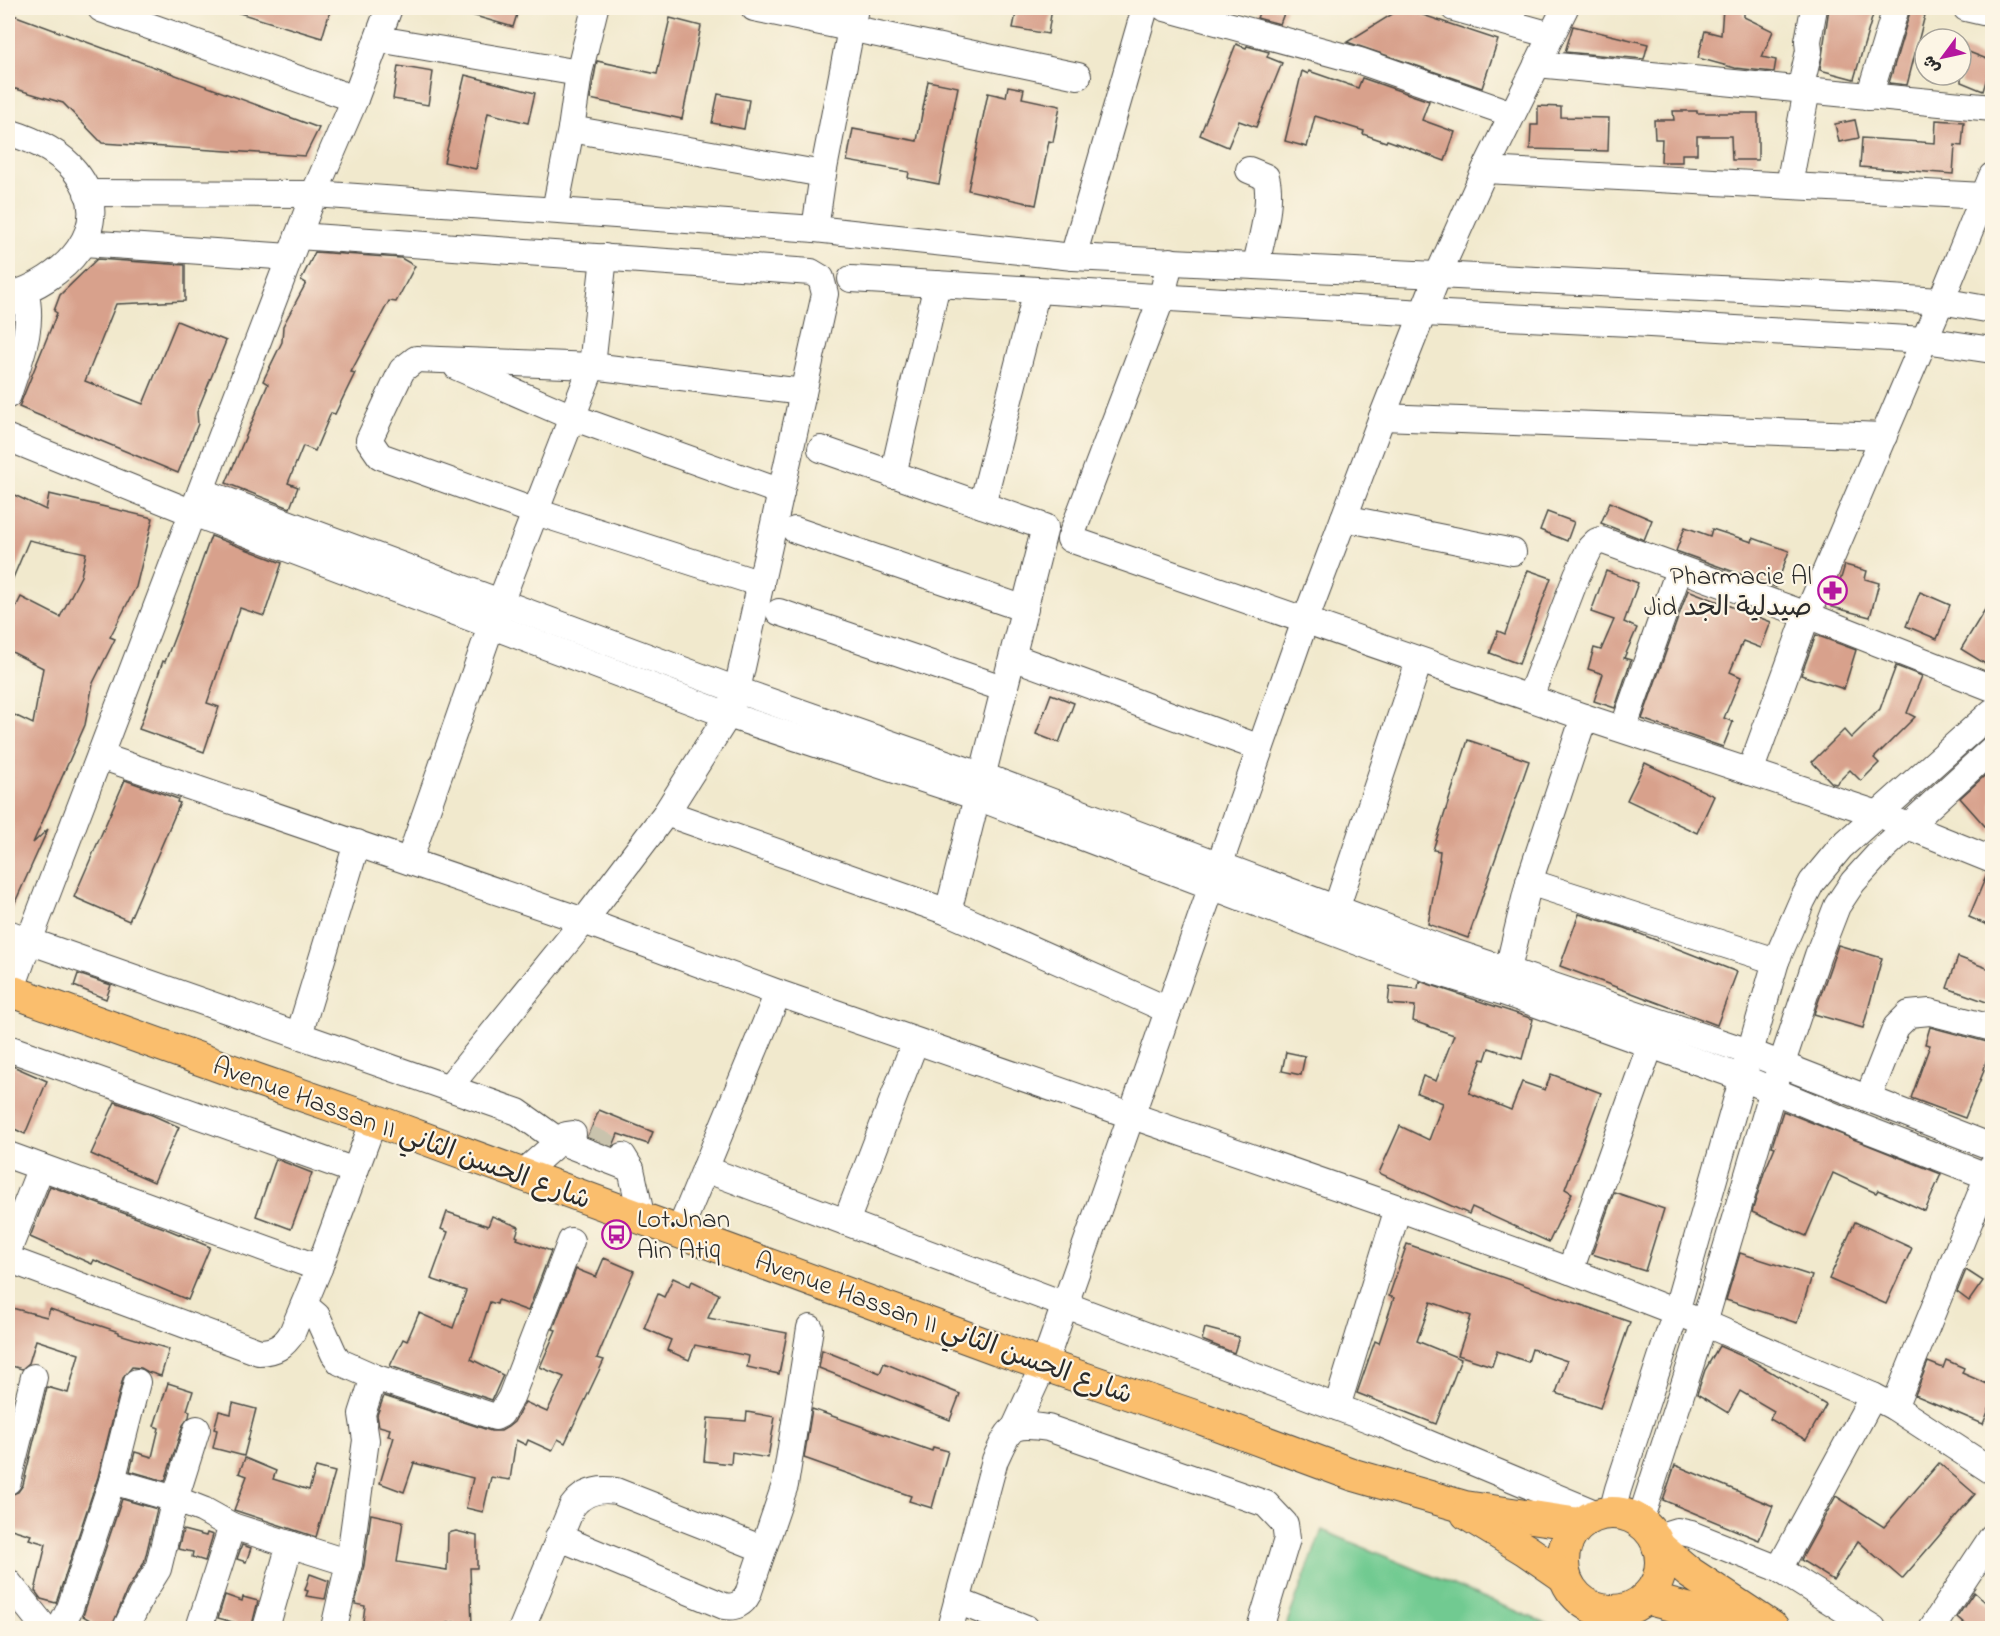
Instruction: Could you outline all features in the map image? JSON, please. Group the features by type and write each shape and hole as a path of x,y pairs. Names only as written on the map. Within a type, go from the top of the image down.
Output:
{"main road":[{"name":"Avenue Hassan II شارع الحسن الثاني","path":"9,991 374,1120 1044,1365 1203,1419 1354,1475 1442,1502 1512,1515 1624,1526"},
{"name":"Avenue Hassan II شارع الحسن الثاني","path":"1442,1502 1505,1537 1565,1577"},
{"path":"1624,1526 1661,1557 1658,1580 1645,1598 1632,1607 1616,1611 1599,1610 1585,1603 1573,1592 1565,1577 1563,1555 1566,1544 1624,1526"},
{"path":"1624,1526 1690,1574 1773,1629"},
{"path":"1645,1598 1710,1613 1761,1629"}],"street":[{"path":"100,8 355,99"},
{"path":"9,991 18,937 100,756 314,194 355,99 389,8"},
{"path":"555,210 579,73 595,8"},
{"path":"754,8 853,18 1078,76"},
{"path":"1073,257 1145,8"},
{"path":"1165,8 1360,61 1512,114"},
{"path":"1454,8 1551,35"},
{"path":"950,1629 995,1460 1007,1434 1015,1427 1044,1365 1305,621 1382,417 1438,274 1485,170 1565,8"},
{"path":"1789,185 1814,8"},
{"path":"1869,96 1896,8"},
{"path":"1966,8 1992,14"},
{"path":"815,229 823,174 853,18"},
{"path":"378,39 579,73"},
{"path":"1537,64 1992,108"},
{"path":"571,129 823,174"},
{"path":"8,132 25,138 64,160 75,171 87,194 90,219 84,243 78,253 54,276 16,294 29,317 16,342 8,395"},
{"path":"1249,170 1266,177 1269,185 1256,265"},
{"path":"1485,170 1789,185 1990,190 1807,615 1750,772"},
{"path":"87,194 314,194 815,229 1073,257 1941,301 1992,310"},
{"path":"84,243 604,257 811,272 821,278 825,294 737,690 728,715 666,813 584,921 448,1087"},
{"path":"409,861 491,626 592,366 604,257"},
{"path":"1170,261 1161,297 1070,539 1419,661 1878,814 1992,860"},
{"path":"851,279 1925,340 1992,350"},
{"path":"893,474 937,284"},
{"path":"982,505 1037,290"},
{"path":"760,584 536,512 380,456 369,440 402,370 416,359 592,366 803,392"},
{"path":"441,360 572,417 781,492"},
{"path":"1382,417 1884,436"},
{"path":"8,438 500,602 737,690 980,787 1215,876 1437,972 1505,981 1749,1052 1992,1147"},
{"path":"820,449 1045,527 948,912"},
{"path":"197,502 491,626 728,715 980,787"},
{"path":"1344,518 1513,552"},
{"path":"795,530 1025,609"},
{"path":"1530,697 1577,575 1594,543 1601,540 1807,615 1992,688"},
{"path":"1623,729 1679,570"},
{"path":"779,612 1005,689"},
{"path":"1012,657 1260,748"},
{"path":"1336,909 1419,661"},
{"path":"1624,1526 1618,1489 1676,1312 1776,961 1812,882 1841,847 1992,712"},
{"path":"1505,981 1530,882 1584,717"},
{"path":"1624,1526 1704,1323 1773,1090 1818,955 1837,906 1869,863 1992,749"},
{"path":"100,756 584,921 915,1042 1398,1208 1570,1271 1704,1323 1884,1402 1992,1471"},
{"path":"666,813 948,912 1168,1010"},
{"path":"299,1035 357,843"},
{"path":"1215,876 1336,909 1650,1046 1743,1078 1858,1126 1991,1173 1884,1402 1779,1569"},
{"path":"1530,882 1776,961"},
{"path":"18,937 518,1112 559,1141 631,1169"},
{"path":"679,1232 778,993"},
{"path":"1868,1098 1896,1027 1909,1014 1930,1012 1992,1028"},
{"path":"846,1222 915,1042"},
{"path":"1570,1271 1650,1046"},
{"path":"8,1048 355,1171"},
{"path":"8,1259 259,1352 279,1348 287,1342 304,1305 374,1120"},
{"path":"521,1175 570,1134 575,1133 587,1138"},
{"path":"612,1149 624,1157 631,1169 642,1219"},
{"path":"8,1155 319,1268"},
{"path":"8,1251 41,1167"},
{"path":"705,1169 1384,1425 1624,1526 1691,1534 1779,1569 1873,1629"},
{"path":"1337,1407 1398,1208"},
{"path":"304,1305 317,1316 340,1362 374,1377 495,1417 501,1414 511,1397 571,1241"},
{"path":"558,1537 729,1607 741,1604 745,1600 764,1549 785,1485 810,1328"},
{"path":"8,1481 34,1377"},
{"path":"334,1629 349,1563 366,1440 362,1414 374,1377"},
{"path":"60,1629 70,1608 112,1481 137,1382"},
{"path":"1015,1427 1029,1425 1048,1428 1266,1504 1285,1524 1287,1539 1260,1629"},
{"path":"126,1629 141,1596 158,1569 174,1499 197,1429"},
{"path":"112,1481 203,1510 232,1527 349,1563"},
{"path":"522,1629 572,1507 578,1498 591,1491 605,1489 616,1491 764,1549"},
{"path":"200,1629 232,1527"},
{"path":"1932,1629 1992,1537"},
{"path":"266,1629 290,1544"},
{"path":"8,1582 45,1629"},
{"path":"957,1601 1026,1629"}],"green space":[{"path":"1322,1530 1557,1628 1285,1628"}],"building":[{"path":"236,8 331,8 322,38 236,12"},
{"path":"461,8 519,8 513,27 461,12"},
{"path":"1017,8 1052,8 1048,34 1013,28"},
{"path":"1261,8 1286,8 1280,24 1257,18"},
{"path":"1402,8 1498,40 1482,88 1347,42"},
{"path":"1723,8 1744,8 1744,17 1773,31 1762,57 1776,60 1774,72 1735,68 1698,58 1705,31 1721,35"},
{"path":"1829,8 1875,8 1854,79 1820,70"},
{"path":"1910,12 1925,15 1922,27 1913,27 1913,62 1907,85 1889,83"},
{"path":"8,13 319,128 305,156 102,143 63,103 16,89 8,90"},
{"path":"670,18 701,26 682,119 590,99 597,61 657,74"},
{"path":"1573,26 1648,44 1644,59 1565,52"},
{"path":"1236,44 1269,52 1267,57 1282,63 1256,127 1239,121 1228,147 1200,135"},
{"path":"1973,54 1992,61 1983,91 1973,87"},
{"path":"398,66 433,72 428,105 393,99"},
{"path":"1302,71 1308,74 1309,71 1358,88 1362,78 1429,101 1422,120 1455,132 1445,161 1387,140 1386,142 1363,134 1364,131 1315,116 1307,147 1285,141"},
{"path":"465,75 535,93 528,123 488,113 476,169 444,162"},
{"path":"928,81 958,87 939,184 908,178 909,172 847,161 853,129 917,141"},
{"path":"1008,86 1024,89 1022,98 1060,106 1053,142 1049,141 1036,205 968,190 988,93 1006,97"},
{"path":"718,94 749,100 744,129 712,123"},
{"path":"1538,106 1561,107 1561,117 1609,118 1608,151 1530,149 1531,125 1538,125"},
{"path":"1673,111 1758,113 1758,160 1732,160 1731,136 1697,136 1697,154 1682,154 1682,162 1661,162 1662,139 1655,139 1654,120 1674,120"},
{"path":"1855,120 1859,138 1839,142 1835,124"},
{"path":"1936,120 1964,122 1962,146 1955,145 1953,174 1860,167 1862,138 1935,143"},
{"path":"315,252 401,258 415,266 396,302 389,301 351,372 355,373 335,414 331,413 315,451 303,446 288,483 298,487 290,508 226,483 268,384 263,381 282,342 283,326 306,283 301,280"},
{"path":"97,259 185,265 185,301 116,304 85,381 143,404 177,321 226,341 197,412 198,424 178,473 19,407 57,313 54,311 60,295"},
{"path":"8,492 46,510 49,494 153,518 136,587 110,637 115,639 93,683 85,725 33,843 48,829 8,918 8,712 33,724 43,668 8,650 8,623 21,597 60,617 81,576 86,553 29,540 8,590"},
{"path":"1610,502 1652,520 1644,540 1601,523"},
{"path":"1547,512 1574,522 1567,541 1540,530"},
{"path":"1685,527 1710,536 1712,529 1752,542 1753,538 1789,551 1776,587 1676,551"},
{"path":"211,536 282,563 264,616 240,608 207,703 219,707 204,752 139,729"},
{"path":"1845,565 1867,571 1865,579 1879,583 1870,617 1832,607"},
{"path":"1528,570 1551,578 1519,664 1490,653 1498,631 1505,634"},
{"path":"1606,571 1638,583 1624,622 1637,628 1624,658 1631,660 1615,708 1594,701 1603,674 1588,669 1594,648 1601,650 1614,620 1591,612"},
{"path":"1688,590 1771,622 1761,648 1743,641 1730,672 1741,677 1724,718 1733,722 1723,747 1642,719"},
{"path":"1920,592 1950,605 1937,639 1906,626"},
{"path":"1992,598 1992,657 1987,665 1961,649"},
{"path":"1816,635 1856,650 1844,689 1801,675"},
{"path":"1896,666 1922,676 1907,713 1915,717 1874,758 1879,763 1861,781 1850,770 1836,784 1832,783 1812,762 1844,730 1851,738 1880,709"},
{"path":"1051,694 1074,703 1059,743 1036,734"},
{"path":"1468,740 1529,761 1468,938 1428,924 1440,860 1440,851 1433,850"},
{"path":"1645,763 1714,796 1697,833 1627,800"},
{"path":"1992,769 1992,834 1960,798"},
{"path":"125,780 178,799 177,802 180,803 129,921 74,897"},
{"path":"1987,874 1992,875 1992,927 1969,917"},
{"path":"1579,914 1625,928 1737,972 1717,1025 1560,966"},
{"path":"1838,945 1882,958 1863,1028 1814,1014"},
{"path":"1958,957 1992,970 1992,1004 1947,988"},
{"path":"78,974 111,985 106,999 74,986"},
{"path":"1419,981 1533,1019 1522,1059 1489,1048 1485,1060 1482,1059 1469,1093 1511,1110 1522,1082 1545,1090 1551,1074 1601,1093 1565,1189 1572,1193 1549,1242 1472,1207 1469,1214 1379,1173 1400,1126 1429,1140 1443,1103 1417,1093 1423,1076 1436,1081 1454,1035 1413,1021 1415,1006 1388,1004 1390,986 1418,989"},
{"path":"1930,1027 1991,1043 1983,1073 1965,1118 1911,1098 1930,1045 1925,1044"},
{"path":"1286,1052 1305,1056 1301,1075 1282,1071"},
{"path":"8,1064 47,1081 25,1134 8,1126"},
{"path":"115,1102 179,1127 154,1182 91,1154"},
{"path":"599,1110 653,1132 648,1144 618,1134 613,1146 588,1136"},
{"path":"1783,1111 1941,1174 1925,1211 1878,1190 1876,1193 1833,1173 1806,1236 1752,1212 1775,1147 1772,1146"},
{"path":"276,1159 312,1173 291,1229 256,1216"},
{"path":"50,1186 210,1247 188,1300 94,1260 92,1264 30,1237"},
{"path":"1614,1192 1664,1209 1645,1271 1592,1254"},
{"path":"447,1212 488,1226 492,1216 519,1227 517,1239 551,1251 528,1311 498,1300 497,1304 490,1302 471,1359 503,1375 492,1400 390,1366 403,1339 407,1341 419,1313 453,1328 466,1291 431,1279 448,1232 441,1229"},
{"path":"1855,1222 1912,1248 1886,1304 1829,1279"},
{"path":"1407,1244 1630,1322 1600,1408 1556,1393 1567,1361 1532,1349 1528,1362 1497,1351 1492,1366 1458,1355 1471,1316 1431,1302 1417,1341 1461,1359 1436,1424 1357,1393 1375,1341 1379,1343 1394,1298 1389,1296"},
{"path":"1740,1253 1812,1276 1797,1323 1726,1300"},
{"path":"604,1258 634,1271 597,1358 604,1360 565,1443 558,1439 552,1451 528,1440 526,1445 516,1440 510,1480 491,1477 483,1512 466,1508 473,1478 414,1463 404,1492 380,1483 394,1437 388,1436 390,1429 379,1426 377,1415 384,1396 491,1431 501,1431 514,1422 525,1402 547,1412 564,1377 540,1367 556,1330 553,1329 576,1269 596,1277"},
{"path":"1966,1270 1983,1281 1969,1301 1957,1292"},
{"path":"673,1278 690,1286 692,1281 719,1294 708,1318 787,1333 779,1374 747,1367 749,1356 695,1345 689,1360 667,1350 671,1340 644,1328 658,1294 664,1297"},
{"path":"8,1307 47,1317 50,1309 169,1349 161,1376 132,1367 123,1378 98,1477 56,1603 41,1599 35,1591 46,1544 29,1539 31,1535 8,1528 8,1496 18,1492 23,1485 47,1387 68,1393 79,1354 36,1340 29,1363 22,1369 8,1365"},
{"path":"1205,1328 1239,1337 1234,1353 1202,1340"},
{"path":"1719,1346 1751,1360 1826,1405 1806,1440 1770,1419 1774,1411 1740,1391 1728,1413 1697,1394 1705,1370"},
{"path":"822,1350 880,1373 884,1363 960,1394 950,1420 819,1368"},
{"path":"1946,1360 1964,1368 1962,1373 1992,1386 1992,1402 1983,1424 1915,1395 1928,1362 1943,1368"},
{"path":"168,1383 193,1391 187,1410 190,1411 189,1417 183,1425 165,1481 130,1471 135,1452 152,1457 159,1428 154,1426"},
{"path":"233,1403 256,1409 244,1456 213,1448 217,1430 214,1429 219,1411 231,1414"},
{"path":"812,1409 932,1451 933,1447 948,1451 932,1508 909,1501 911,1496 804,1458"},
{"path":"747,1412 775,1417 768,1458 732,1452 731,1464 704,1461 708,1418 746,1421"},
{"path":"245,1458 276,1471 273,1479 309,1490 316,1467 335,1472 316,1537 234,1510 247,1476 239,1473"},
{"path":"1939,1463 1975,1494 1902,1579 1858,1541 1833,1580 1801,1560 1836,1496 1884,1527"},
{"path":"1675,1465 1773,1506 1759,1540 1663,1500"},
{"path":"122,1499 157,1509 144,1563 127,1590 111,1629 90,1629 93,1622 83,1616"},
{"path":"371,1514 403,1521 397,1562 447,1570 448,1533 456,1531 477,1536 477,1568 470,1568 472,1627 455,1628 454,1622 415,1629 388,1629 387,1624 363,1621 365,1606 355,1604 364,1565"},
{"path":"183,1530 206,1536 207,1533 213,1535 205,1561 192,1557 193,1552 178,1549"},
{"path":"242,1545 251,1548 246,1562 237,1559"},
{"path":"310,1574 329,1581 325,1599 306,1596 308,1591 305,1590"},
{"path":"1974,1592 1992,1608 1992,1629 1971,1629 1957,1617"},
{"path":"225,1595 242,1601 243,1597 258,1601 251,1629 234,1629 236,1623 218,1618"}],"tunnel":[{"path":"587,1138 612,1149"}],"railway":[{"path":"8,1617 17,1628"}],"place":[{"name":"Pharmacie Al Jid صيدلية الجد","path":"1833,591"},
{"name":"Lot.Jnan Ain Atiq","path":"616,1234"}]}
